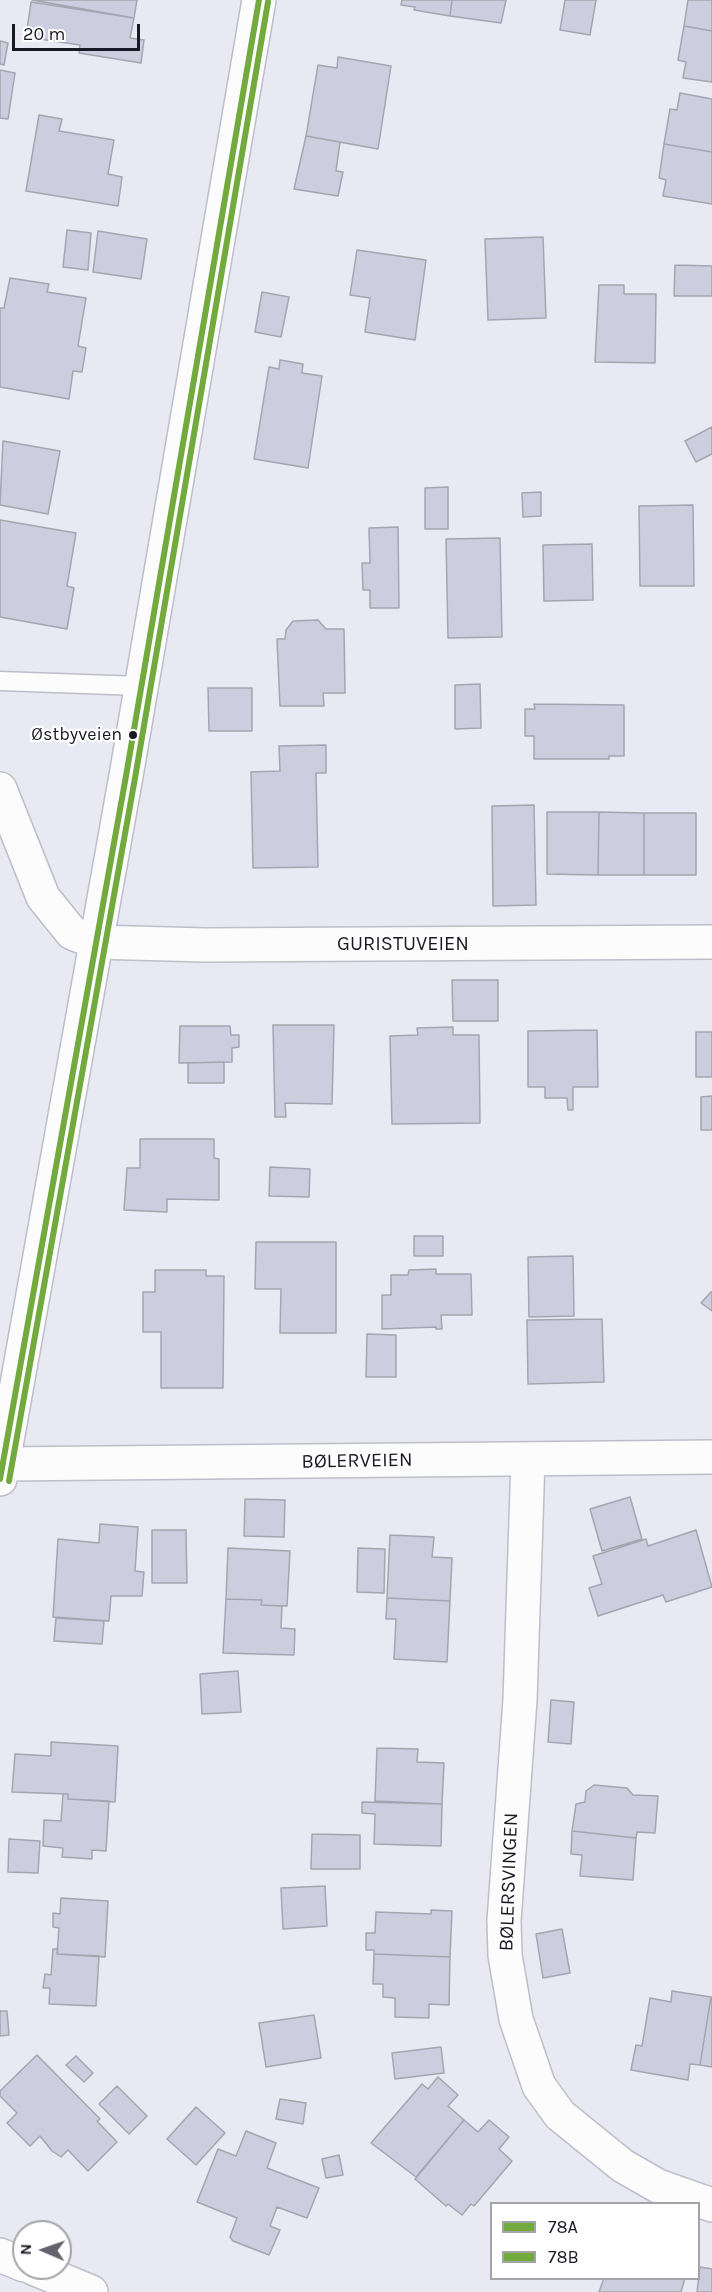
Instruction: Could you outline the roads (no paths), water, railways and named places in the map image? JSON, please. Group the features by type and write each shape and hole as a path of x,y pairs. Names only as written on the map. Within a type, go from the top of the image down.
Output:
{"street":[{"path":"1,1471 140,686 258,0"},
{"path":"0,789 43,897 72,933 95,942"},
{"name":"GURISTUVEIEN","path":"95,942 229,945 712,942"},
{"name":"BØLERVEIEN","path":"1,1471 712,1457"},
{"name":"BØLERSVINGEN","path":"528,1459 520,1700 504,1921 505,1955 516,2019 539,2086 560,2115 623,2166 658,2187 712,2205"},
{"path":"62,2280 90,2292"}],"lane":[{"path":"0,681 140,686"}],"place":[{"name":"Østbyveien","path":"133,735"}]}
